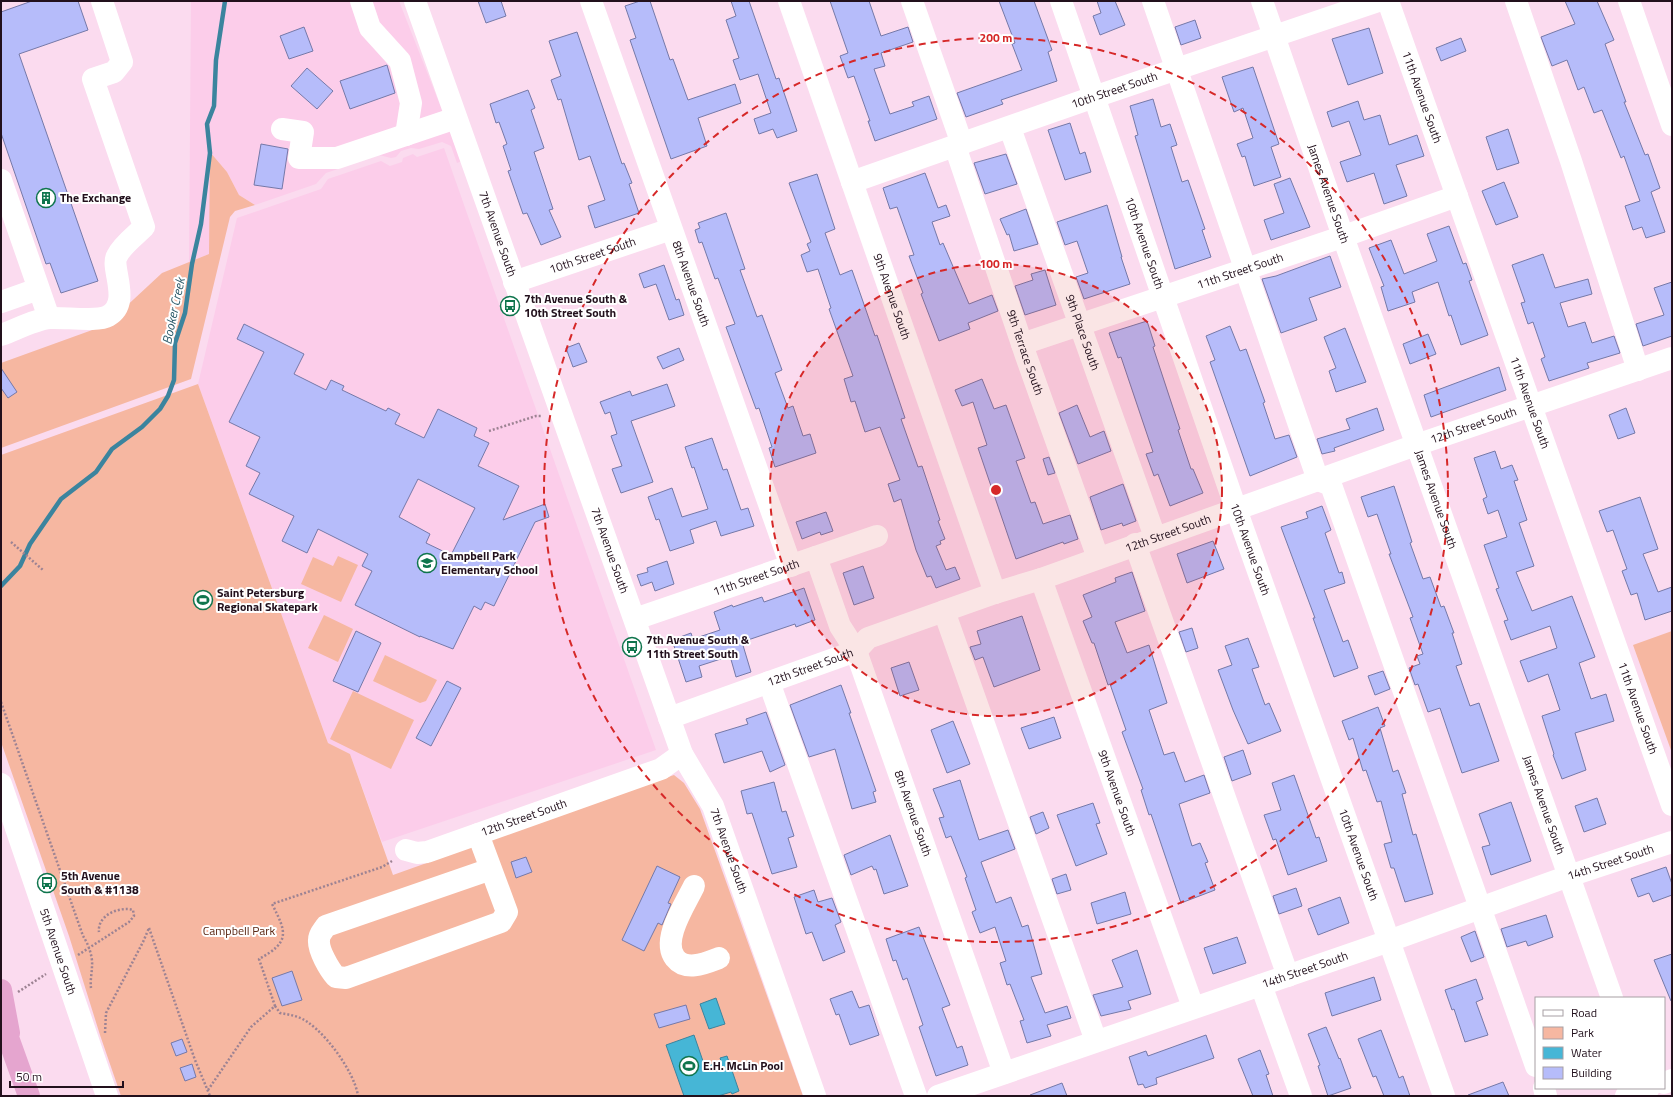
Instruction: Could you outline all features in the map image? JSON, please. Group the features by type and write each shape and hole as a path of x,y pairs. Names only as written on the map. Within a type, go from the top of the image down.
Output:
{"highway":[{"path":"7,992 10,1038"},
{"path":"1,1018 10,1038 29,1096"}],"street":[{"path":"1,335 49,318 100,318 108,316 114,311 120,288 115,263 117,256 144,227 93,79 114,72 122,62 102,1"},
{"path":"361,1 370,28 400,61 411,104 406,135"},
{"name":"7th Avenue South","path":"415,1 682,754 713,806 815,1096"},
{"name":"8th Avenue South","path":"591,1 791,566"},
{"name":"9th Avenue South","path":"789,1 995,592"},
{"name":"9th Terrace South","path":"912,1 1022,344 1098,558"},
{"name":"10th Avenue South","path":"1060,1 1164,296 1236,509 1444,1096"},
{"path":"1153,1 1318,480 1331,485 1535,1063"},
{"name":"James Avenue South","path":"1262,1 1416,444 1612,997"},
{"name":"10th Street South","path":"852,182 1010,128 1094,97 1378,1"},
{"name":"11th Avenue South","path":"1388,1 1532,405 1672,805"},
{"path":"1516,1 1571,161 1638,370"},
{"path":"1629,1 1672,125"},
{"path":"282,129 303,132 299,158 337,158 456,118"},
{"name":"9th Place South","path":"1010,128 1080,324 1145,540 1288,976"},
{"path":"1,180 49,318"},
{"name":"11th Street South","path":"1022,344 1457,196"},
{"name":"10th Street South","path":"514,282 671,229"},
{"path":"1,302 38,289"},
{"name":"12th Street South","path":"669,718 856,651 868,638 995,592 1041,579 1145,540 1318,480 1416,444 1672,358"},
{"name":"11th Street South","path":"635,619 877,536"},
{"name":"8th Avenue South","path":"816,557 840,626 856,651 1004,1073"},
{"name":"9th Avenue South","path":"1041,579 1193,1007"},
{"path":"944,611 1096,1041"},
{"path":"769,682 916,1096"},
{"name":"12th Street South","path":"406,850 417,853 427,852 661,769 682,754"},
{"name":"5th Avenue South","path":"1,784 107,1096"},
{"path":"478,834 507,912 501,922 346,978 336,977 328,968 318,941 320,933 326,926 491,869"},
{"name":"14th Street South","path":"938,1096 1193,1007 1390,941 1569,876 1672,842"},
{"path":"694,886 672,931 669,943 672,954 678,961 687,966 703,964 719,958"},
{"path":"1261,985 1301,1096"}],"path":[{"path":"489,431 536,416 542,416"},
{"path":"11,542 43,570"},
{"path":"1,702 83,936 86,940 92,966 90,974 92,992"},
{"path":"358,1096 346,1066 334,1048 307,1022 299,1017 280,1013 275,1006 259,959 275,950 281,944 284,934 282,924 272,904 382,867 406,850"},
{"path":"72,958 130,922 134,916 134,910 126,908 109,914 100,920 98,925 99,932"},
{"path":"100,1023 105,1036 106,1013 149,928 195,1060 210,1096"},
{"path":"7,992 53,970"},
{"path":"208,1090 251,1027 275,1006"}],"shaded area":[{"path":"191,1 399,1 462,161 457,163 451,146 442,142 419,149 411,148 401,151 396,157 391,158 379,155 326,173 316,184 255,205 239,195 227,172 210,152 210,251 209,254 189,262"},
{"name":"Campbell Park Elementary School","path":"444,148 656,750 382,842 350,754 328,743 198,384 237,218 321,189 328,179 381,161 390,166 402,162 403,158 413,154 417,157"}],"green space":[{"path":"210,152 227,172 239,195 255,205 235,211 230,217 191,379 1,448 1,363 106,325 162,273 209,254"},
{"name":"Campbell Park","path":"198,384 328,743 350,754 393,875 674,775 684,783 700,809 803,1096 121,1096 69,936 1,742 1,455"},
{"path":"338,556 358,565 341,602 301,584 313,557 333,566"},
{"path":"324,615 353,629 338,662 308,648"},
{"path":"1672,631 1672,753 1633,645"},
{"path":"385,655 437,680 426,701 420,703 373,681"},
{"path":"353,691 414,720 391,769 330,739"}],"water":[{"path":"716,998 725,1024 709,1029 700,1004"},
{"name":"E.H. McLin Pool","path":"694,1035 705,1067 721,1061 720,1058 727,1056 739,1091 732,1094 731,1092 718,1096 684,1096 666,1045"}],"building":[{"name":"The Exchange","path":"32,1 78,1 88,30 19,54 98,281 61,293 50,263 46,264 1,133 1,12"},
{"path":"478,1 501,1 506,16 486,23"},
{"path":"640,1 650,1 670,60 673,59 688,100 735,84 741,103 698,118 707,146 671,159 630,40 636,38 625,6"},
{"path":"731,1 749,1 776,79 779,78 797,131 777,138 773,129 759,134 754,119 771,113 758,74 740,80 733,60 739,58 726,20 736,16"},
{"path":"830,1 869,1 881,36 908,27 913,42 881,53 885,66 874,69 890,114 914,106 912,102 929,96 937,119 875,141 868,121 870,121 854,76 848,78 840,56 848,53"},
{"path":"999,1 1034,1 1052,50 1048,52 1057,81 1001,100 1003,104 966,117 957,93 1022,70 1012,44 1015,43"},
{"path":"1097,1 1115,1 1125,25 1100,35 1093,16 1101,13"},
{"path":"1565,1 1597,1 1614,40 1605,44 1626,102 1624,102 1645,155 1648,154 1660,188 1651,192 1665,232 1646,238 1642,227 1633,230 1625,206 1640,201 1624,156 1621,158 1602,110 1594,113 1584,87 1578,90 1567,60 1552,66 1541,37 1575,24"},
{"path":"1195,20 1201,38 1181,45 1175,27"},
{"path":"304,27 313,51 289,59 280,36"},
{"path":"1369,28 1383,73 1348,85 1332,39"},
{"path":"577,32 622,164 624,163 632,183 629,184 639,213 595,228 588,206 605,200 590,156 579,160 561,99 558,100 551,80 561,76 549,41"},
{"path":"1461,38 1466,51 1441,61 1436,48"},
{"path":"387,65 395,93 350,109 340,81"},
{"path":"1253,67 1279,144 1271,147 1281,177 1254,186 1245,156 1242,157 1237,144 1253,138 1243,108 1234,112 1222,77"},
{"path":"307,68 333,91 317,109 291,86"},
{"path":"528,90 535,108 531,110 544,148 534,152 553,209 549,210 561,237 541,245 527,213 523,214 508,171 511,170 503,146 507,144 499,122 496,123 490,104"},
{"path":"1153,99 1161,127 1170,124 1177,145 1171,147 1182,182 1188,180 1205,229 1202,230 1211,257 1175,269 1135,136 1138,135 1130,106"},
{"path":"1358,101 1364,120 1380,115 1389,145 1417,135 1424,156 1396,165 1407,196 1384,204 1374,173 1347,182 1340,162 1361,155 1349,121 1332,127 1327,112"},
{"path":"1070,123 1080,154 1085,152 1091,172 1065,180 1048,130"},
{"path":"1508,129 1519,163 1497,170 1486,137"},
{"path":"261,144 288,149 282,189 254,185"},
{"path":"1006,154 1017,184 985,194 974,163"},
{"path":"925,173 938,208 946,205 950,216 932,222 940,245 943,243 969,304 992,295 998,311 968,323 970,329 939,341 921,294 923,293 909,256 914,255 897,207 890,209 883,188"},
{"path":"817,174 835,229 825,233 840,275 852,270 875,336 877,335 905,418 901,419 918,467 922,466 940,520 938,521 945,539 940,541 941,544 936,546 946,570 955,567 960,579 936,588 931,576 927,577 916,550 901,499 894,502 888,484 900,480 880,427 865,432 855,401 851,402 844,379 853,376 829,309 831,308 818,269 807,272 801,255 810,251 807,244 811,242 789,183"},
{"path":"1290,178 1310,227 1271,240 1264,220 1284,213 1274,184"},
{"path":"1504,182 1518,217 1496,225 1482,191"},
{"path":"1107,205 1130,284 1084,299 1076,277 1088,273 1077,241 1065,245 1057,222"},
{"path":"1026,209 1038,244 1014,251 1009,234 1007,235 1000,219"},
{"path":"726,213 745,269 740,270 757,317 762,315 782,370 775,373 788,408 793,406 803,436 810,434 816,453 775,467 769,448 772,447 759,408 756,409 726,327 735,324 718,278 715,279 702,242 699,243 695,230 700,228 698,223"},
{"path":"1449,226 1463,264 1466,263 1472,280 1469,281 1488,335 1461,345 1451,315 1449,316 1438,282 1412,292 1415,302 1388,311 1381,287 1384,286 1369,248 1391,240 1404,274 1437,261 1427,234"},
{"path":"1543,254 1555,288 1588,279 1592,294 1560,303 1568,327 1585,322 1592,343 1614,336 1620,353 1587,363 1589,368 1549,381 1541,359 1545,357 1533,322 1528,324 1521,303 1525,302 1512,265"},
{"path":"1330,256 1341,287 1309,298 1317,320 1281,333 1262,279 1276,276"},
{"path":"664,265 676,300 679,299 684,315 669,320 656,284 644,288 639,274"},
{"path":"1045,270 1056,305 1025,315 1015,286 1033,280 1031,274"},
{"path":"1672,282 1672,336 1643,346 1636,324 1664,315 1654,288"},
{"path":"1147,321 1155,346 1153,347 1180,429 1178,430 1191,469 1193,469 1203,493 1170,506 1158,474 1154,476 1146,454 1153,452 1121,357 1118,358 1109,333"},
{"path":"244,324 304,354 294,374 326,390 331,380 344,386 342,390 386,411 388,408 400,414 395,424 424,438 438,409 477,428 474,436 489,443 478,466 519,486 503,520 545,504 549,517 535,522 494,606 485,602 481,610 474,606 453,649 420,637 355,605 372,571 362,566 368,554 318,529 307,553 282,541 294,516 249,494 260,473 246,466 260,437 229,422 264,352 237,339","holes":["418,479 475,508 451,555 426,543 430,534 399,517"]},
{"path":"1230,326 1240,351 1246,349 1265,402 1263,403 1275,439 1289,435 1297,457 1250,476 1210,362 1215,360 1206,336"},
{"path":"1345,328 1366,382 1336,392 1329,371 1336,368 1324,337"},
{"path":"1428,334 1436,354 1410,364 1403,344"},
{"path":"579,343 587,362 573,367 566,348"},
{"path":"679,348 684,360 663,369 657,357"},
{"path":"1499,367 1506,390 1431,417 1424,395"},
{"path":"1,368 17,392 8,398 1,388"},
{"path":"982,379 994,409 1006,405 1025,458 1016,461 1031,503 1035,502 1043,524 1070,515 1078,539 1064,544 1063,542 1016,559 978,448 987,445 973,402 962,406 955,390"},
{"path":"667,384 675,406 631,421 653,482 621,493 612,469 622,466 611,436 617,434 610,412 605,414 600,402 630,391 632,396"},
{"path":"1077,405 1090,437 1104,431 1111,451 1078,464 1059,413"},
{"path":"1377,408 1384,430 1334,448 1335,451 1322,454 1317,439 1350,429 1346,419"},
{"path":"1626,408 1635,433 1618,439 1609,415"},
{"path":"712,438 723,470 727,469 741,510 748,508 754,526 721,536 716,521 690,530 694,543 670,551 659,519 656,520 648,497 672,488 682,517 708,509 694,467 692,468 685,447"},
{"path":"1495,451 1501,469 1512,465 1518,480 1514,481 1527,520 1519,523 1534,566 1516,572 1532,611 1572,596 1595,657 1579,663 1591,699 1606,694 1614,721 1575,733 1586,770 1562,779 1553,755 1554,754 1542,716 1560,710 1548,674 1528,682 1520,661 1557,648 1550,626 1511,640 1504,621 1508,620 1496,589 1499,588 1484,545 1507,537 1498,510 1488,514 1483,499 1487,497 1474,458"},
{"path":"1049,457 1055,473 1048,475 1043,459"},
{"path":"1123,484 1136,521 1123,526 1122,523 1101,530 1090,497"},
{"path":"1394,486 1412,542 1410,543 1423,579 1430,577 1441,607 1444,606 1454,633 1452,633 1462,664 1456,666 1470,706 1479,703 1499,761 1462,773 1440,708 1428,712 1418,684 1415,685 1409,668 1420,664 1417,656 1423,654 1410,618 1413,617 1389,554 1391,554 1377,514 1368,517 1361,497"},
{"path":"1640,497 1658,549 1643,554 1658,592 1672,587 1672,611 1645,620 1637,593 1631,595 1622,571 1627,569 1613,530 1607,532 1599,511"},
{"path":"1322,506 1331,530 1325,533 1339,573 1342,572 1345,583 1324,590 1343,642 1348,640 1358,668 1334,677 1313,618 1315,618 1281,527 1308,518 1306,512"},
{"path":"826,512 833,531 821,535 820,532 802,539 796,522"},
{"path":"1213,541 1224,569 1187,583 1177,554"},
{"path":"667,561 674,584 655,591 652,582 641,586 637,575 648,572 647,568"},
{"path":"863,566 874,598 854,605 843,573"},
{"path":"1132,572 1145,611 1115,622 1127,653 1149,645 1167,703 1149,710 1164,755 1174,752 1185,782 1204,775 1210,793 1179,804 1192,846 1200,843 1208,862 1205,863 1215,890 1181,903 1151,814 1149,815 1141,790 1143,789 1122,732 1126,730 1110,684 1108,685 1094,643 1092,643 1083,621 1092,617 1083,595 1116,582 1115,578"},
{"path":"804,588 815,620 796,627 795,624 742,642 751,672 736,677 730,656 699,666 702,677 686,682 672,640 691,633 693,639 720,630 714,612 732,605 733,607 762,597 764,602"},
{"path":"1022,616 1040,670 994,687 983,657 975,660 970,647 981,644 977,631"},
{"path":"1192,628 1198,648 1186,652 1179,632"},
{"path":"356,631 381,643 358,692 333,681"},
{"path":"1248,638 1259,667 1252,669 1265,705 1269,703 1281,731 1248,744 1218,670 1232,665 1225,646"},
{"path":"909,662 919,690 900,696 891,668"},
{"path":"1383,671 1390,689 1375,695 1368,676"},
{"path":"447,681 461,688 431,746 416,738"},
{"path":"841,685 876,791 873,792 876,802 852,809 835,749 809,757 790,705"},
{"path":"1378,707 1385,726 1380,728 1393,772 1398,770 1406,793 1402,794 1413,835 1416,834 1433,894 1405,902 1394,868 1391,868 1384,844 1392,842 1381,801 1377,802 1366,770 1363,771 1353,738 1349,740 1342,721"},
{"path":"766,712 785,765 770,772 762,751 724,763 715,734 748,724 746,719"},
{"path":"1054,717 1061,738 1029,749 1021,728"},
{"path":"953,721 970,764 947,773 931,730"},
{"path":"1243,750 1251,774 1232,781 1224,757"},
{"path":"1294,775 1316,838 1319,837 1327,861 1288,875 1276,839 1273,840 1264,815 1281,810 1272,783"},
{"path":"960,780 979,840 1008,830 1015,849 981,862 996,903 1011,897 1022,927 1028,925 1042,974 1031,977 1045,1013 1067,1006 1071,1018 1047,1025 1051,1036 1027,1043 1020,1021 1024,1020 1010,984 1007,985 1000,963 1006,961 995,927 980,933 972,912 976,910 965,878 967,877 951,836 946,838 939,818 944,817 933,789"},
{"path":"774,782 782,812 786,811 794,836 788,838 797,867 772,874 752,813 747,814 741,791"},
{"path":"1597,798 1606,824 1584,832 1575,806"},
{"path":"1511,802 1531,861 1491,875 1482,847 1490,845 1479,814"},
{"path":"1093,803 1100,823 1096,824 1107,854 1076,866 1057,815"},
{"path":"1043,812 1049,828 1036,834 1030,817"},
{"path":"890,835 908,886 884,894 876,869 874,870 872,866 851,875 844,855"},
{"path":"526,857 532,872 516,878 511,862"},
{"path":"657,866 680,877 668,903 671,904 662,925 658,923 644,951 622,940"},
{"path":"1666,867 1672,884 1672,895 1653,902 1649,893 1638,897 1631,879"},
{"path":"1066,874 1071,890 1057,894 1052,879"},
{"path":"1296,888 1302,906 1279,914 1273,896"},
{"path":"814,890 818,902 832,898 841,922 835,925 845,952 823,961 812,932 806,934 794,897"},
{"path":"1125,892 1131,914 1097,924 1091,903"},
{"path":"1340,897 1349,923 1318,935 1308,909"},
{"path":"1546,915 1553,937 1528,946 1526,941 1507,947 1501,929"},
{"path":"919,927 950,1005 942,1008 957,1048 962,1046 968,1065 936,1076 919,1027 923,1025 907,978 903,980 896,960 893,961 886,939"},
{"path":"1475,931 1484,957 1471,962 1461,937"},
{"path":"1237,937 1246,963 1213,974 1204,948"},
{"path":"1137,950 1151,994 1128,1001 1131,1009 1101,1016 1093,995 1123,987 1112,960"},
{"path":"1672,954 1672,1001 1671,1001 1654,960"},
{"path":"292,971 302,1000 282,1006 272,978"},
{"path":"1374,977 1381,1000 1332,1016 1325,993"},
{"path":"1476,979 1483,999 1476,1002 1488,1035 1465,1042 1454,1009 1452,1010 1445,990"},
{"path":"852,991 859,1008 869,1005 879,1035 850,1045 839,1014 836,1015 830,999"},
{"path":"686,1005 690,1019 659,1028 654,1014"},
{"path":"1326,1027 1351,1088 1328,1096 1318,1066 1320,1065 1308,1034"},
{"path":"1381,1030 1399,1078 1403,1076 1410,1096 1384,1096 1376,1076 1373,1077 1358,1039"},
{"path":"1206,1035 1214,1058 1156,1078 1157,1084 1145,1088 1143,1084 1138,1085 1129,1057 1146,1051 1148,1056"},
{"path":"182,1039 187,1052 176,1056 171,1043"},
{"path":"1260,1050 1269,1074 1266,1075 1273,1096 1253,1096 1238,1059"},
{"path":"192,1064 196,1077 185,1081 180,1068"},
{"path":"1503,1082 1509,1096 1468,1096 1468,1095"},
{"path":"1062,1083 1067,1096 1030,1096 1030,1095"}],"waterway":[{"name":"Booker Creek","path":"1,586 20,566 30,544 61,499 96,472 112,449 142,427 160,409 168,396 174,380 175,343 185,313 192,264 201,224 210,153 207,124 214,106 216,60 225,1"}],"place":[{"name":"The Exchange","path":"46,198"},
{"name":"7th Avenue South & 10th Street South","path":"510,306"},
{"name":"Campbell Park Elementary School","path":"427,563"},
{"name":"Saint Petersburg Regional Skatepark","path":"203,600"},
{"name":"7th Avenue South & 11th Street South","path":"632,647"},
{"name":"5th Avenue South & #1138","path":"47,883"},
{"name":"E.H. McLin Pool","path":"689,1066"}]}
